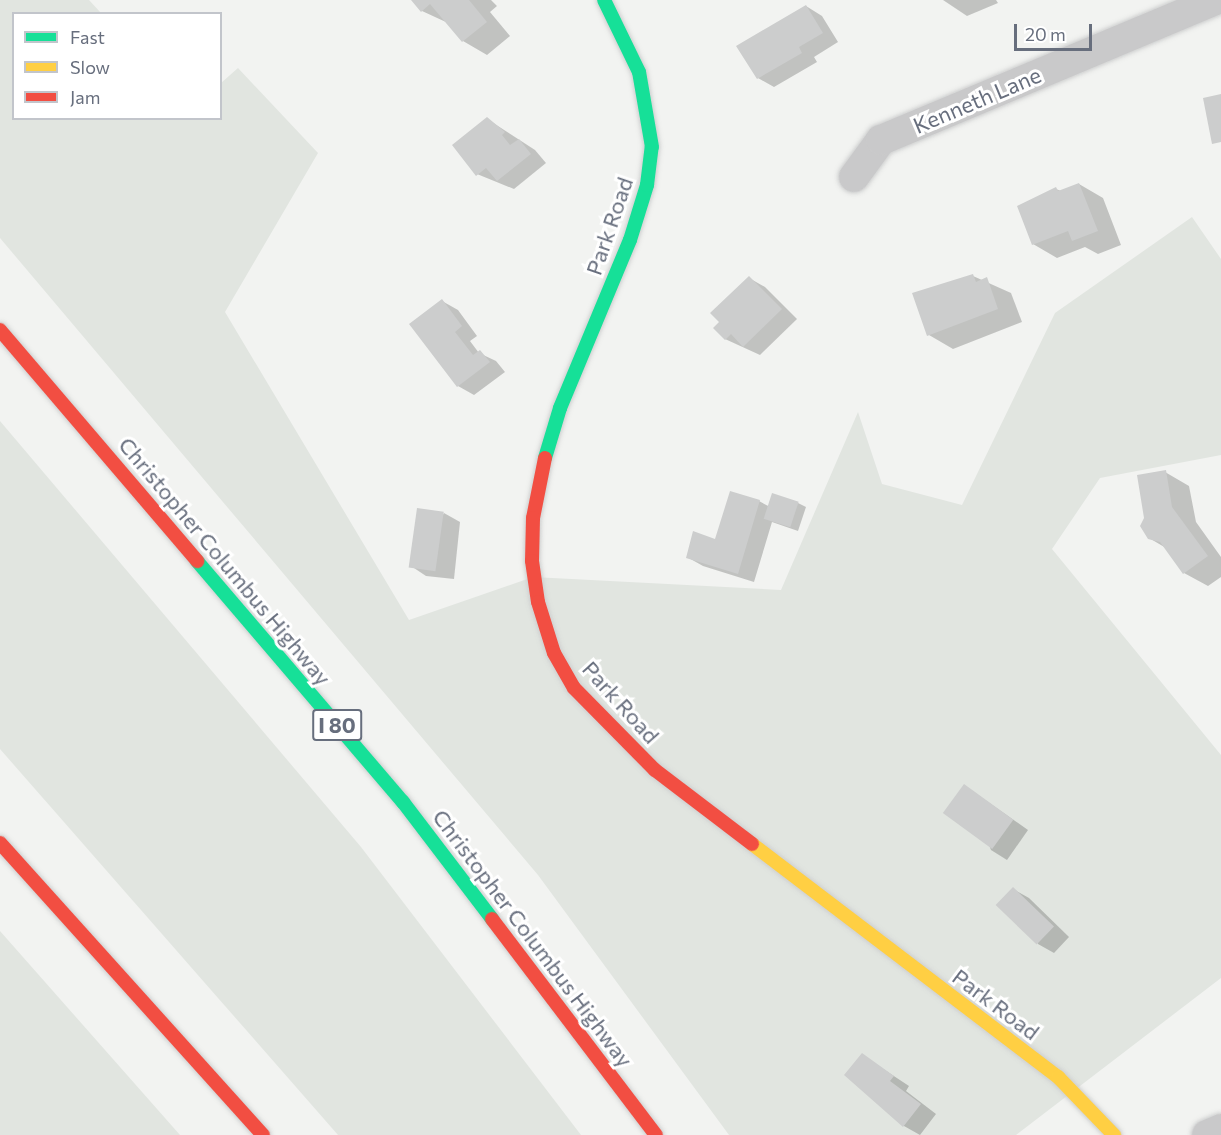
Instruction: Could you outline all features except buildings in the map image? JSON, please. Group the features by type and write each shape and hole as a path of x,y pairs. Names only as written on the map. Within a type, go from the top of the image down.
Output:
{"main road":[{"name":"Park Road","path":"604,0 639,72 650,119 652,147 647,184 630,240 560,408 543,465 533,518 532,561 538,602 554,653 574,688 656,770 1058,1077 1113,1135"},
{"name":"Christopher Columbus Highway","path":"0,330 403,802 656,1135"},
{"path":"0,843 262,1135"}],"street":[{"name":"Kenneth Lane","path":"854,177 881,140 1215,0"},
{"path":"1207,1135 1221,1129"}],"shaded area":[{"path":"0,0 89,0 100,12 12,12 12,120 222,120 222,82 238,68 318,153 225,312 409,620 533,577 781,590 858,412 882,484 962,505 1055,313 1192,217 1221,259 1221,455 1100,478 1052,549 1221,755 1221,978 1016,1135 729,1135 538,875 0,238"},
{"path":"0,421 361,847 581,1135 338,1135 0,749"},
{"path":"0,931 180,1135 0,1135"}],"traffic: fast":[{"path":"545,458 560,408 630,240 647,185 652,147 639,72 604,0"},
{"path":"197,561 403,802 492,919"}],"traffic: slow":[{"path":"752,844 1058,1077 1114,1135"}],"traffic: jam":[{"path":"0,330 197,561"},
{"path":"545,458 533,518 532,561 538,602 554,653 574,688 655,770 752,844"},
{"path":"0,843 263,1135"},
{"path":"492,919 656,1135"}]}
